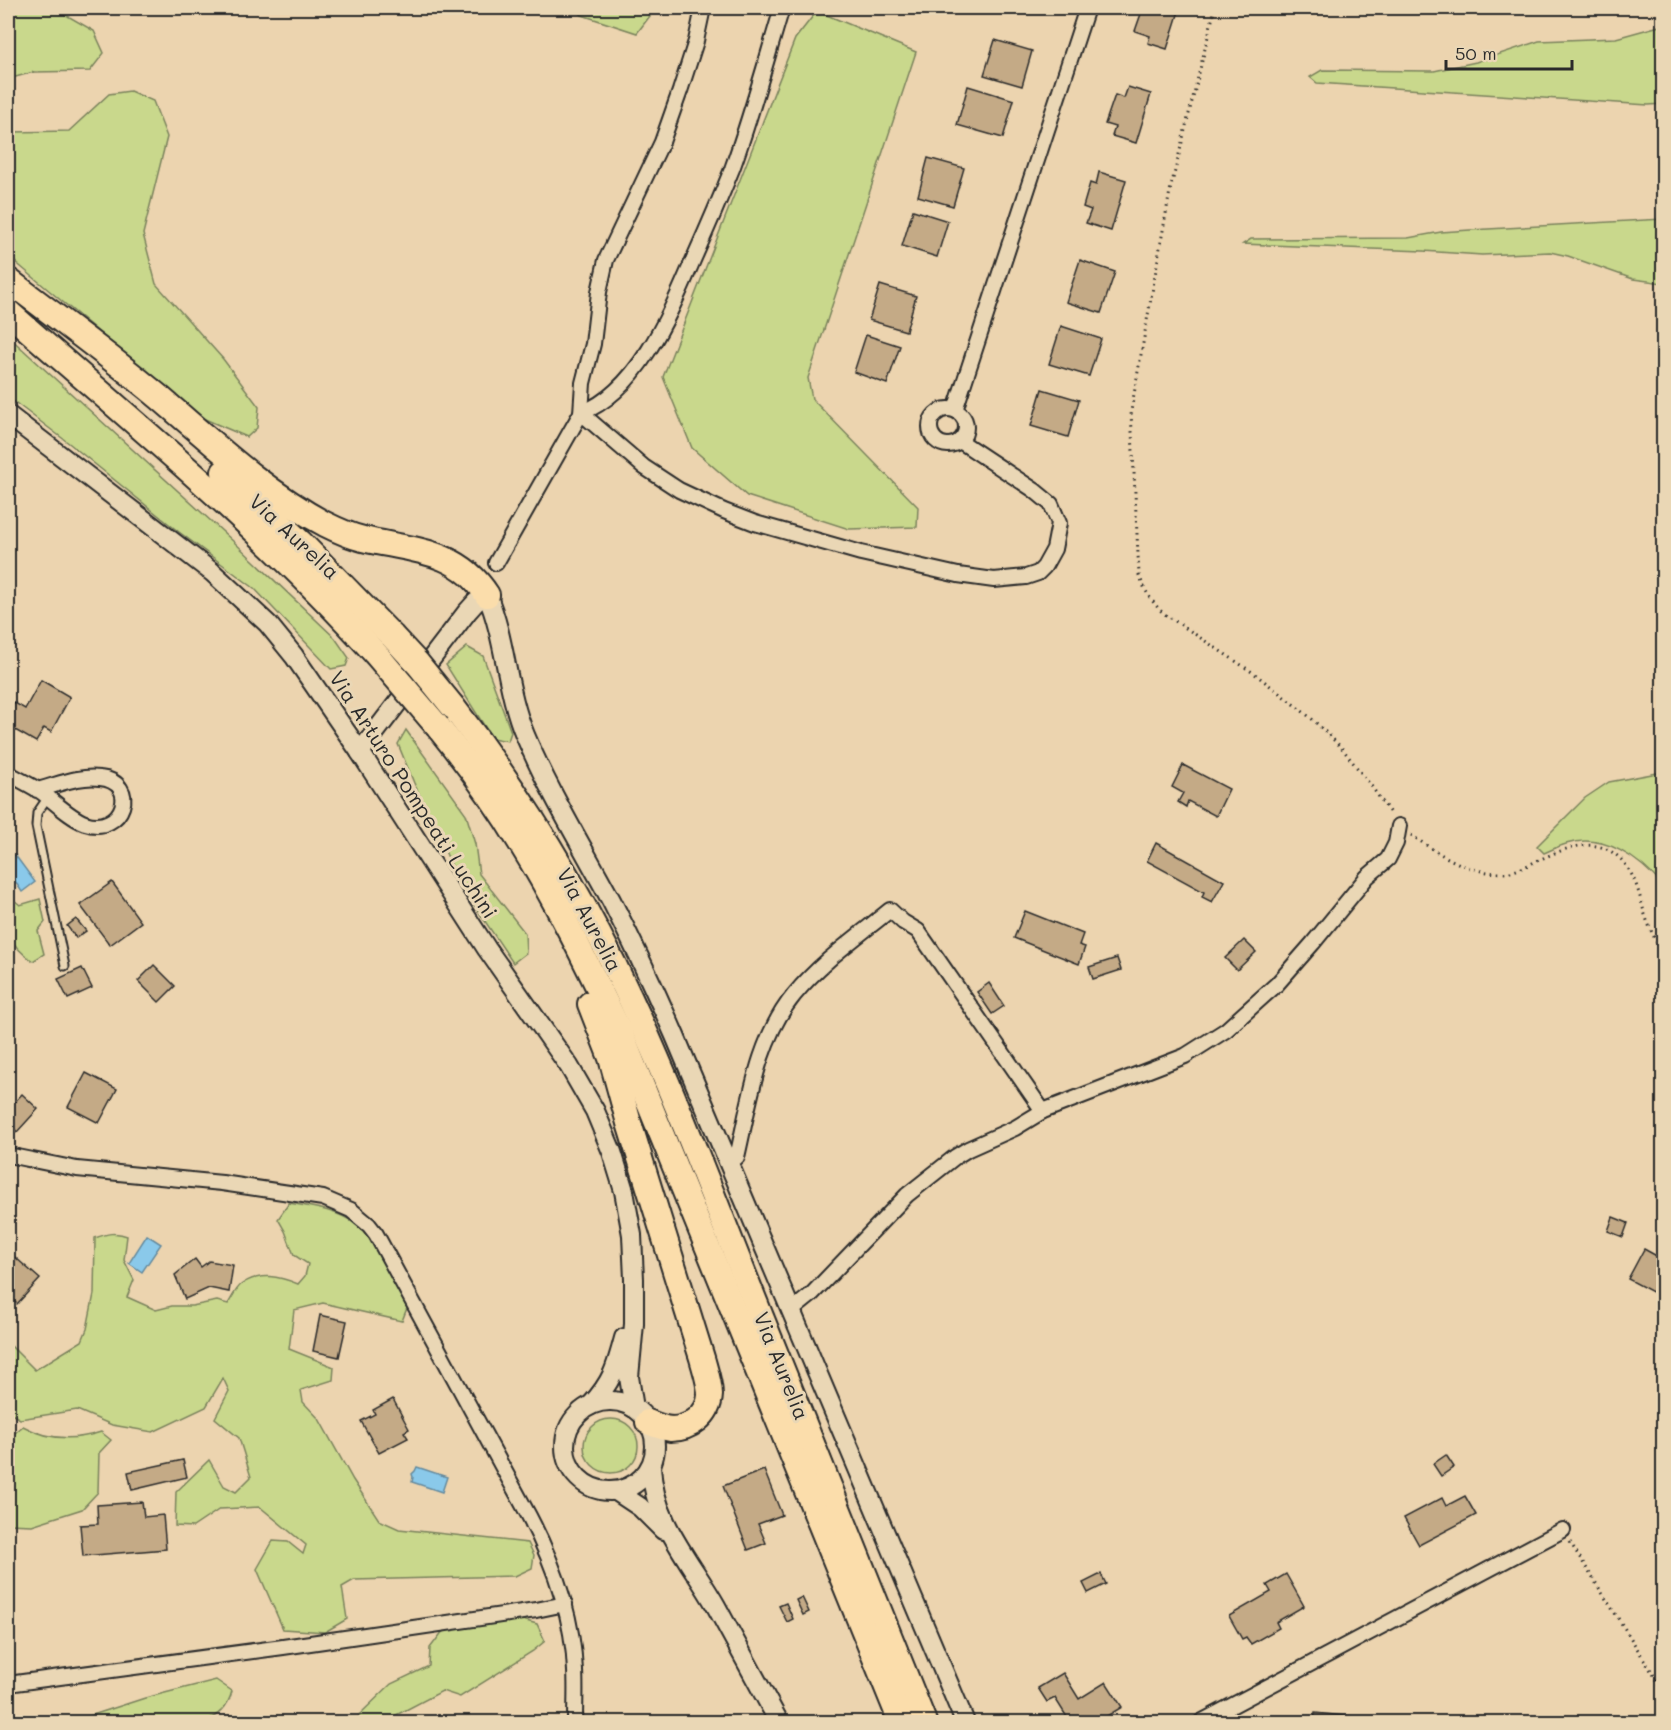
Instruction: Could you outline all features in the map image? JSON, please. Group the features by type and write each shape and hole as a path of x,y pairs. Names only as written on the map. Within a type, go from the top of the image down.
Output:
{"highway":[{"path":"8,281 116,363 247,472 286,501 327,525 353,536 425,551 449,560 474,577 487,595"},
{"name":"Via Aurelia","path":"8,281 266,510 334,575 418,664 453,707 551,849 628,995 689,1136 924,1722"},
{"name":"Via Aurelia","path":"8,312 182,464 307,580 375,653 438,727 474,774 521,843 577,942 620,1032 901,1722"},
{"path":"521,843 538,893 593,1011 611,1058 710,1390 709,1402 703,1414 683,1428 660,1427 641,1415"}],"street":[{"path":"496,563 580,413 583,383 593,344 599,291 606,260 668,125 696,41 704,8"},
{"path":"580,413 591,409 624,383 650,348 669,315 732,169 782,8"},
{"path":"955,410 1087,8"},
{"path":"949,409 960,414 966,424 966,430 960,441 955,444 943,444 931,432 932,421 938,412 949,409"},
{"path":"580,413 661,479 694,498 755,523 861,553 958,575 994,580 1026,577 1038,573 1054,549 1059,523 1051,504 960,441"},
{"name":"Via Arturo Pompeati Luchini","path":"8,415 212,572 281,639 360,752 487,949 569,1066 595,1111 612,1152 624,1191 632,1235 634,1279 634,1324 628,1377 641,1415"},
{"path":"360,752 467,612 487,595 497,621 512,693 524,734 643,965 675,1036 965,1722"},
{"path":"8,773 86,823 96,825 111,822 122,811 124,800 123,793 117,784 98,777 73,780 42,793"},
{"path":"790,1312 811,1294 883,1218 931,1175 968,1149 1015,1128 1043,1111 1185,1056 1226,1030 1277,984 1367,878 1388,859 1396,843 1399,826"},
{"path":"729,1164 737,1157 758,1065 774,1025 793,996 823,964 890,910 903,922 918,931 1043,1111"},
{"path":"8,1155 77,1169 212,1182 311,1196 343,1205 360,1216 376,1234 529,1516 551,1561 565,1604 571,1636 575,1671 575,1722"},
{"name":"Via Arturo Pompeati Luchini","path":"591,1406 612,1377 633,1298"},
{"path":"606,1402 620,1403 641,1415 653,1432 655,1444 655,1455 651,1466 642,1478 630,1487 616,1491 602,1491 578,1478 569,1466 566,1438 571,1424 580,1413 591,1406 606,1402"},
{"path":"651,1466 651,1480 659,1508 678,1548"},
{"path":"616,1491 640,1506 678,1548 715,1604 779,1722"},
{"path":"1201,1722 1563,1530"},
{"path":"8,1684 283,1647 565,1604"}],"lane":[{"path":"42,793 36,826 65,966"}],"path":[{"path":"1215,8 1170,191 1131,411 1139,575 1144,588 1151,601 1163,613 1256,674 1319,725 1347,755 1399,826 1447,858 1477,871 1501,874 1522,869 1540,859 1579,845 1597,846 1610,851 1623,862 1635,880 1648,922 1664,957"},
{"path":"1563,1530 1664,1691"}],"green space":[{"path":"8,8 54,8 94,31 104,53 90,71 34,72 8,79"},
{"path":"574,8 656,8 637,33 582,15"},
{"path":"817,11 916,52 808,378 812,399 918,507 917,527 849,529 747,496 692,448 663,377 795,39"},
{"path":"1663,25 1663,104 1648,105 1317,83 1310,77 1322,70 1434,71 1476,62 1539,41 1616,38"},
{"path":"130,91 153,101 167,137 143,234 156,284 223,359 259,407 257,428 247,437 200,417 8,256 8,129 12,132 69,131 109,94"},
{"path":"1663,219 1663,283 1633,279 1550,252 1482,255 1243,244 1251,239 1408,238 1441,232"},
{"path":"8,336 234,542 335,638 349,658 346,666 331,669 254,588 8,397"},
{"path":"467,647 483,656 511,732 508,741 492,738 446,665"},
{"path":"406,730 466,814 475,844 479,874 525,933 526,953 513,963 460,884 398,744"},
{"path":"1663,772 1663,886 1643,866 1620,850 1607,845 1580,841 1544,853 1537,846 1585,798 1609,782"},
{"path":"8,895 20,905 40,899 45,922 38,931 44,954 33,961 16,947 12,940 7,916"},
{"path":"289,1203 333,1212 356,1224 377,1250 407,1308 402,1321 323,1303 294,1310 289,1349 334,1367 333,1380 301,1390 303,1402 319,1419 353,1480 379,1520 399,1529 528,1543 534,1555 532,1568 515,1576 354,1580 342,1587 347,1619 325,1632 283,1629 257,1569 273,1541 288,1542 303,1554 306,1545 260,1507 220,1509 193,1527 175,1526 176,1492 209,1460 224,1486 236,1492 251,1477 239,1438 215,1418 229,1391 223,1378 206,1407 153,1432 112,1425 77,1410 20,1419 8,1412 8,1343 35,1370 82,1341 87,1329 94,1294 95,1238 111,1234 127,1236 124,1260 134,1280 127,1297 156,1310 217,1301 228,1304 238,1288 249,1280 270,1276 298,1284 305,1276 308,1264 294,1255 278,1219"},
{"path":"611,1419 621,1421 630,1427 636,1436 638,1446 636,1456 630,1465 621,1471 611,1473 601,1471 592,1465 586,1456 584,1446 586,1436 592,1427 601,1421"},
{"path":"23,1426 32,1431 61,1438 81,1437 101,1432 111,1440 99,1453 98,1492 82,1509 32,1525 8,1524 8,1439"},
{"path":"519,1619 537,1624 545,1641 533,1651 460,1697 442,1691 383,1722 360,1722 359,1715 391,1684 429,1666 430,1648 443,1631"},
{"path":"216,1680 232,1691 230,1697 222,1711 202,1722 71,1722 145,1698"}],"water":[{"path":"15,855 35,882 22,892 8,871 8,860"},
{"path":"147,1235 161,1244 142,1272 129,1263"},
{"path":"417,1467 447,1477 442,1492 412,1482 412,1474"}],"building":[{"path":"1143,8 1180,8 1167,49 1148,43 1150,36 1135,31"},
{"path":"995,40 1032,51 1022,86 984,75"},
{"path":"968,86 1014,100 1003,138 957,125"},
{"path":"1128,87 1151,94 1136,143 1112,136 1115,127 1105,124 1115,95 1124,98"},
{"path":"928,158 964,168 953,206 918,196"},
{"path":"1099,172 1126,180 1111,231 1086,223 1091,210 1083,207 1090,183 1096,185"},
{"path":"913,210 948,221 937,257 902,246"},
{"path":"1080,260 1115,272 1101,313 1066,302"},
{"path":"880,285 916,296 906,331 869,320"},
{"path":"1061,326 1101,339 1089,376 1049,364"},
{"path":"866,335 900,346 887,384 854,372"},
{"path":"1042,389 1079,400 1068,437 1031,426"},
{"path":"41,680 70,697 51,732 44,728 36,742 8,726 8,699 25,709"},
{"path":"1183,765 1229,789 1216,816 1188,801 1186,807 1178,802 1183,793 1172,787"},
{"path":"1156,843 1224,881 1212,902 1202,897 1204,892 1147,861"},
{"path":"112,882 141,922 110,945 80,905"},
{"path":"1025,911 1083,934 1079,945 1085,947 1079,964 1014,938"},
{"path":"76,919 86,931 76,938 67,926"},
{"path":"1244,940 1256,952 1237,970 1225,958"},
{"path":"1117,958 1121,970 1093,979 1089,967"},
{"path":"154,965 175,986 159,1002 138,981"},
{"path":"82,968 92,988 68,999 58,979"},
{"path":"989,983 1004,1006 992,1014 977,992"},
{"path":"86,1073 117,1089 99,1123 68,1107"},
{"path":"22,1094 38,1109 17,1132 8,1122 8,1109"},
{"path":"1613,1217 1628,1223 1623,1237 1608,1231"},
{"path":"1644,1249 1664,1260 1664,1298 1628,1279"},
{"path":"8,1251 40,1279 17,1304 8,1296"},
{"path":"195,1259 201,1267 209,1261 233,1265 229,1292 209,1288 185,1299 175,1275"},
{"path":"320,1315 347,1321 339,1357 313,1351"},
{"path":"393,1399 409,1429 404,1432 408,1438 379,1453 361,1421 375,1414 373,1410"},
{"path":"1446,1455 1454,1467 1441,1476 1433,1464"},
{"path":"183,1460 187,1477 132,1490 128,1472"},
{"path":"764,1470 782,1515 758,1524 766,1543 748,1550 723,1486"},
{"path":"1465,1496 1476,1515 1419,1545 1404,1518 1442,1498 1446,1506"},
{"path":"142,1502 144,1517 163,1515 166,1549 83,1556 80,1525 98,1524 97,1505"},
{"path":"1101,1574 1106,1584 1088,1593 1083,1583"},
{"path":"1286,1574 1304,1606 1276,1622 1279,1628 1251,1644 1246,1637 1242,1639 1229,1616 1271,1592 1267,1585"},
{"path":"802,1597 809,1612 803,1615 796,1600"},
{"path":"786,1603 793,1619 787,1622 779,1606"},
{"path":"1063,1673 1079,1699 1106,1682 1122,1707 1097,1722 1070,1722 1055,1698 1047,1702 1038,1688"},
{"path":"1315,1713 1354,1717 1354,1722 1314,1722"}]}
